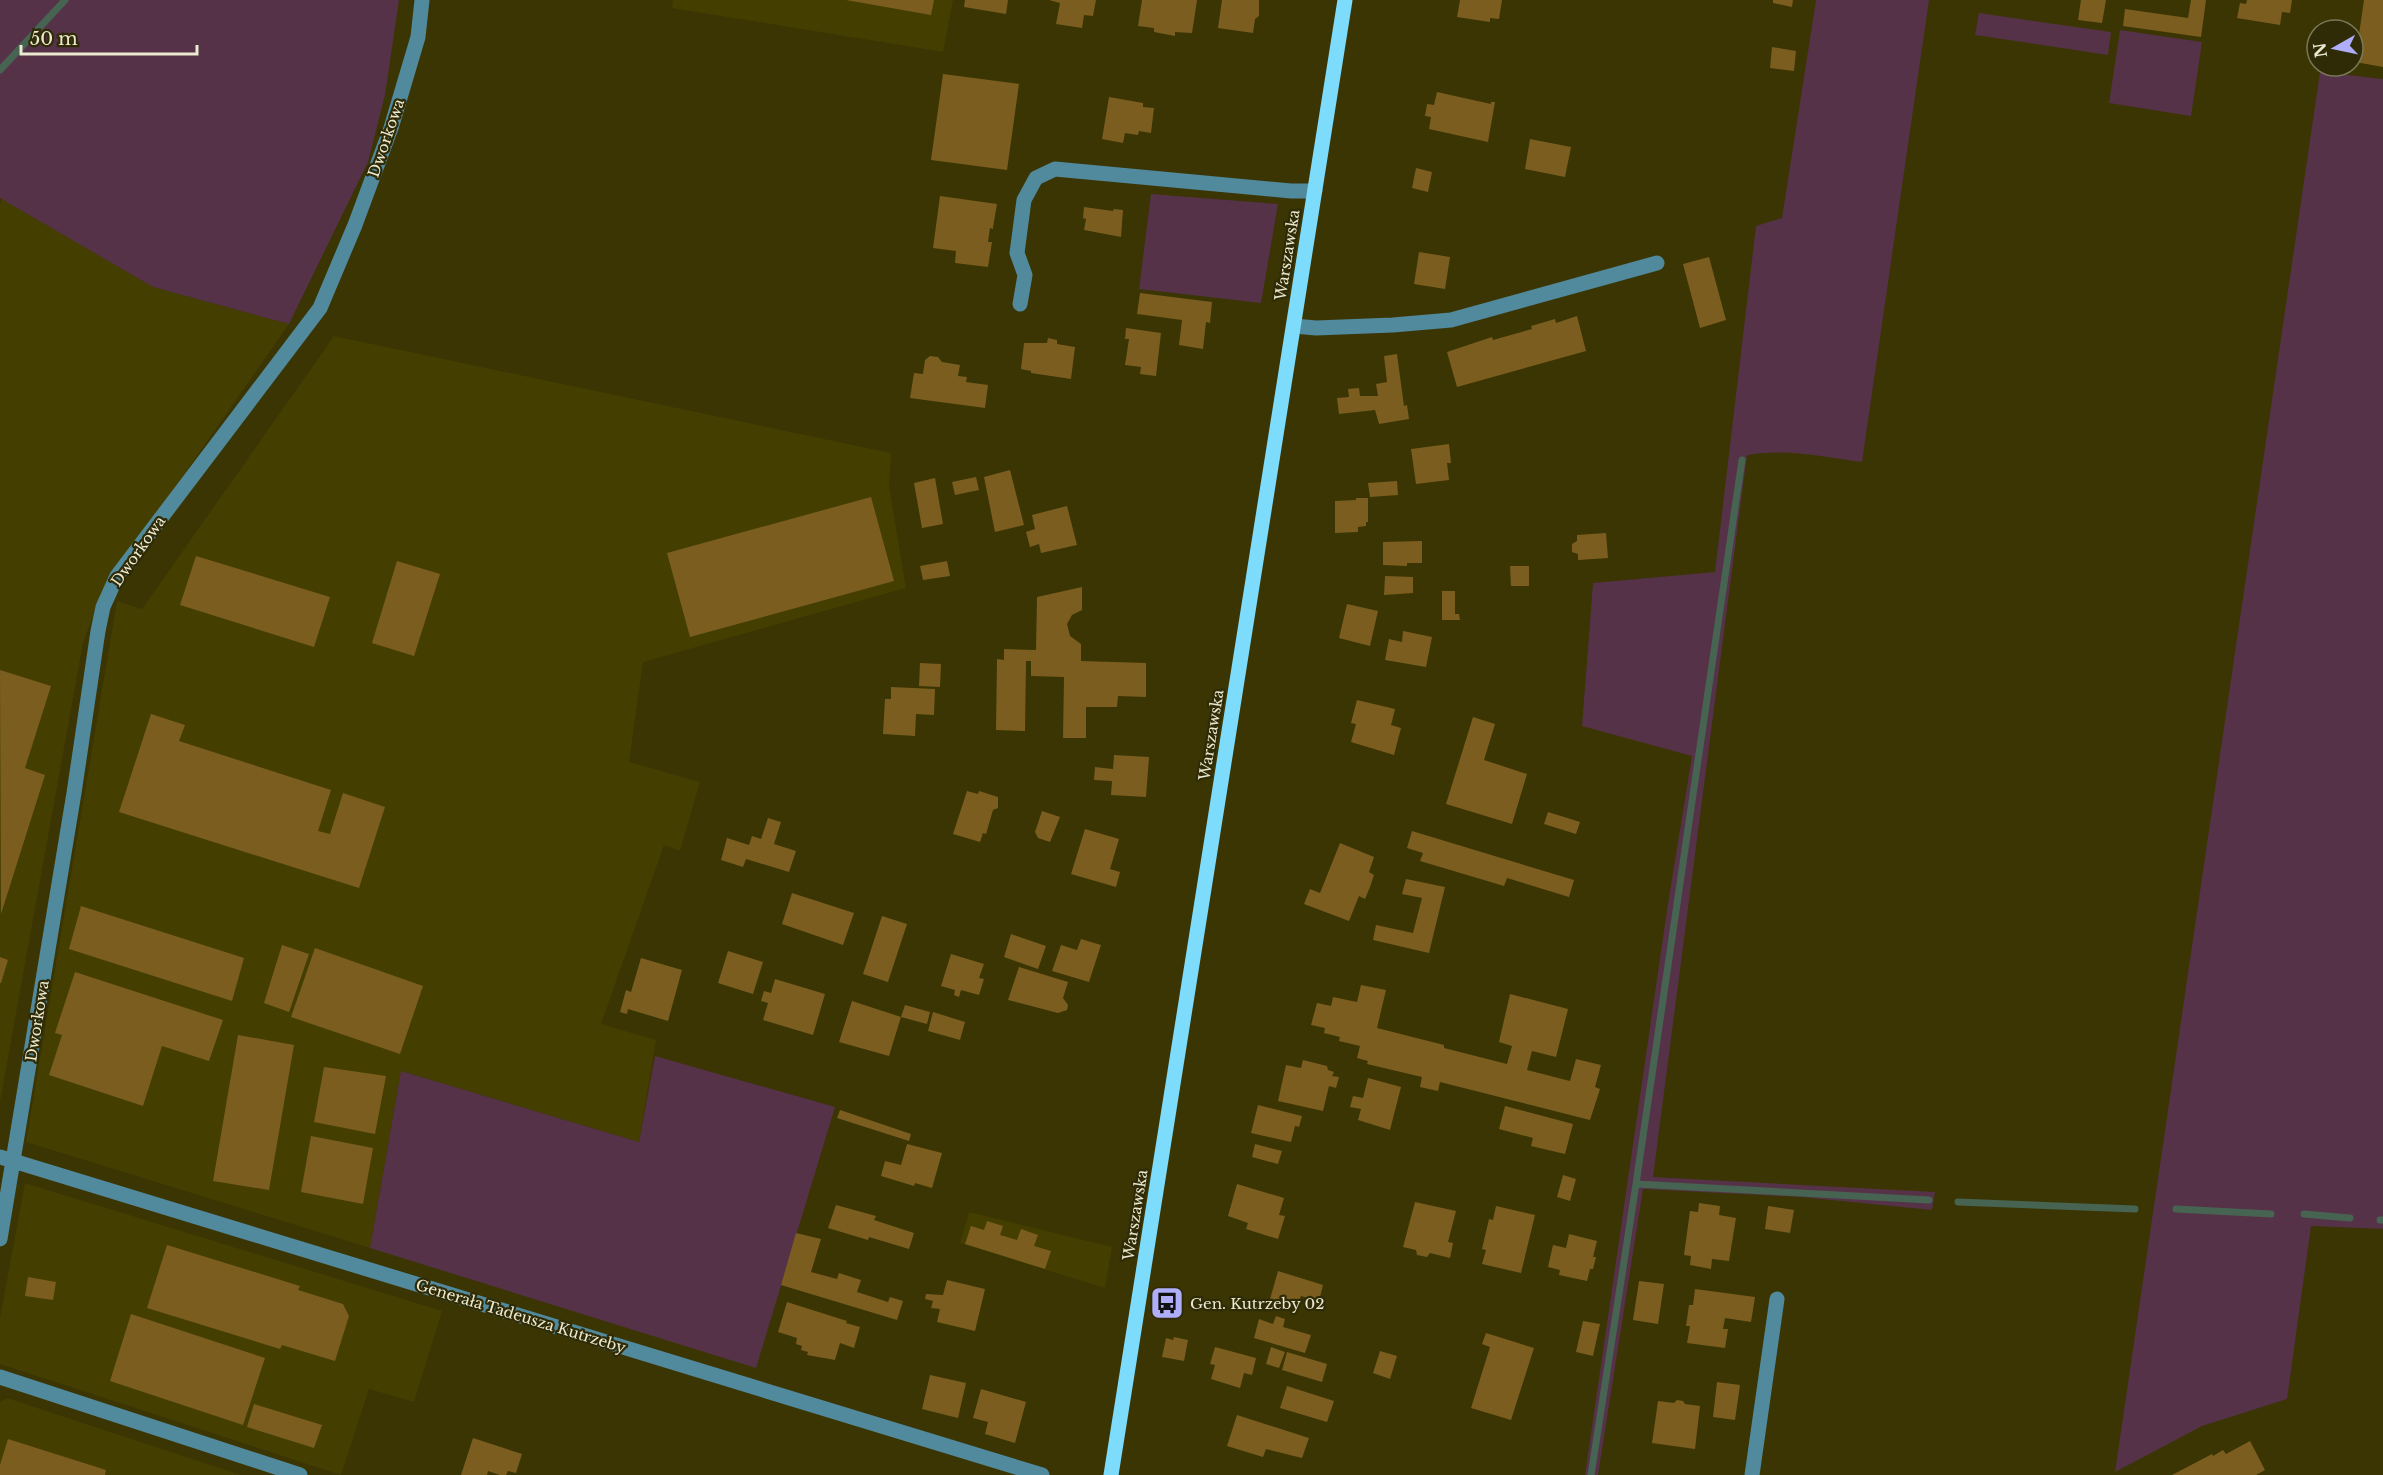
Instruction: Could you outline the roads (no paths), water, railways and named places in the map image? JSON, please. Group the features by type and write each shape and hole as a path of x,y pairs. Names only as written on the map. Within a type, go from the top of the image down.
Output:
{"main road":[{"name":"Warszawska","path":"1111,1475 1345,0"}],"street":[{"name":"Dworkowa","path":"0,1239 7,1159 72,805 102,607 117,576 320,308 392,128 418,37 422,0"},
{"path":"1020,304 1025,275 1017,253 1024,200 1036,178 1055,170 1291,191 1315,191"},
{"path":"1294,326 1316,328 1450,321 1657,263"},
{"name":"Generała Tadeusza Kutrzeby","path":"7,1159 1042,1475"},
{"path":"1752,1475 1777,1299"},
{"path":"0,1377 300,1475"}],"waterway":[{"path":"0,70 65,0"},
{"path":"1591,1475 1742,460"},
{"path":"1636,1184 1929,1200"},
{"path":"1958,1202 2135,1209"},
{"path":"2176,1209 2271,1214"},
{"path":"2304,1214 2350,1218"}],"place":[{"name":"Gen. Kutrzeby 02","path":"1167,1303"}]}
